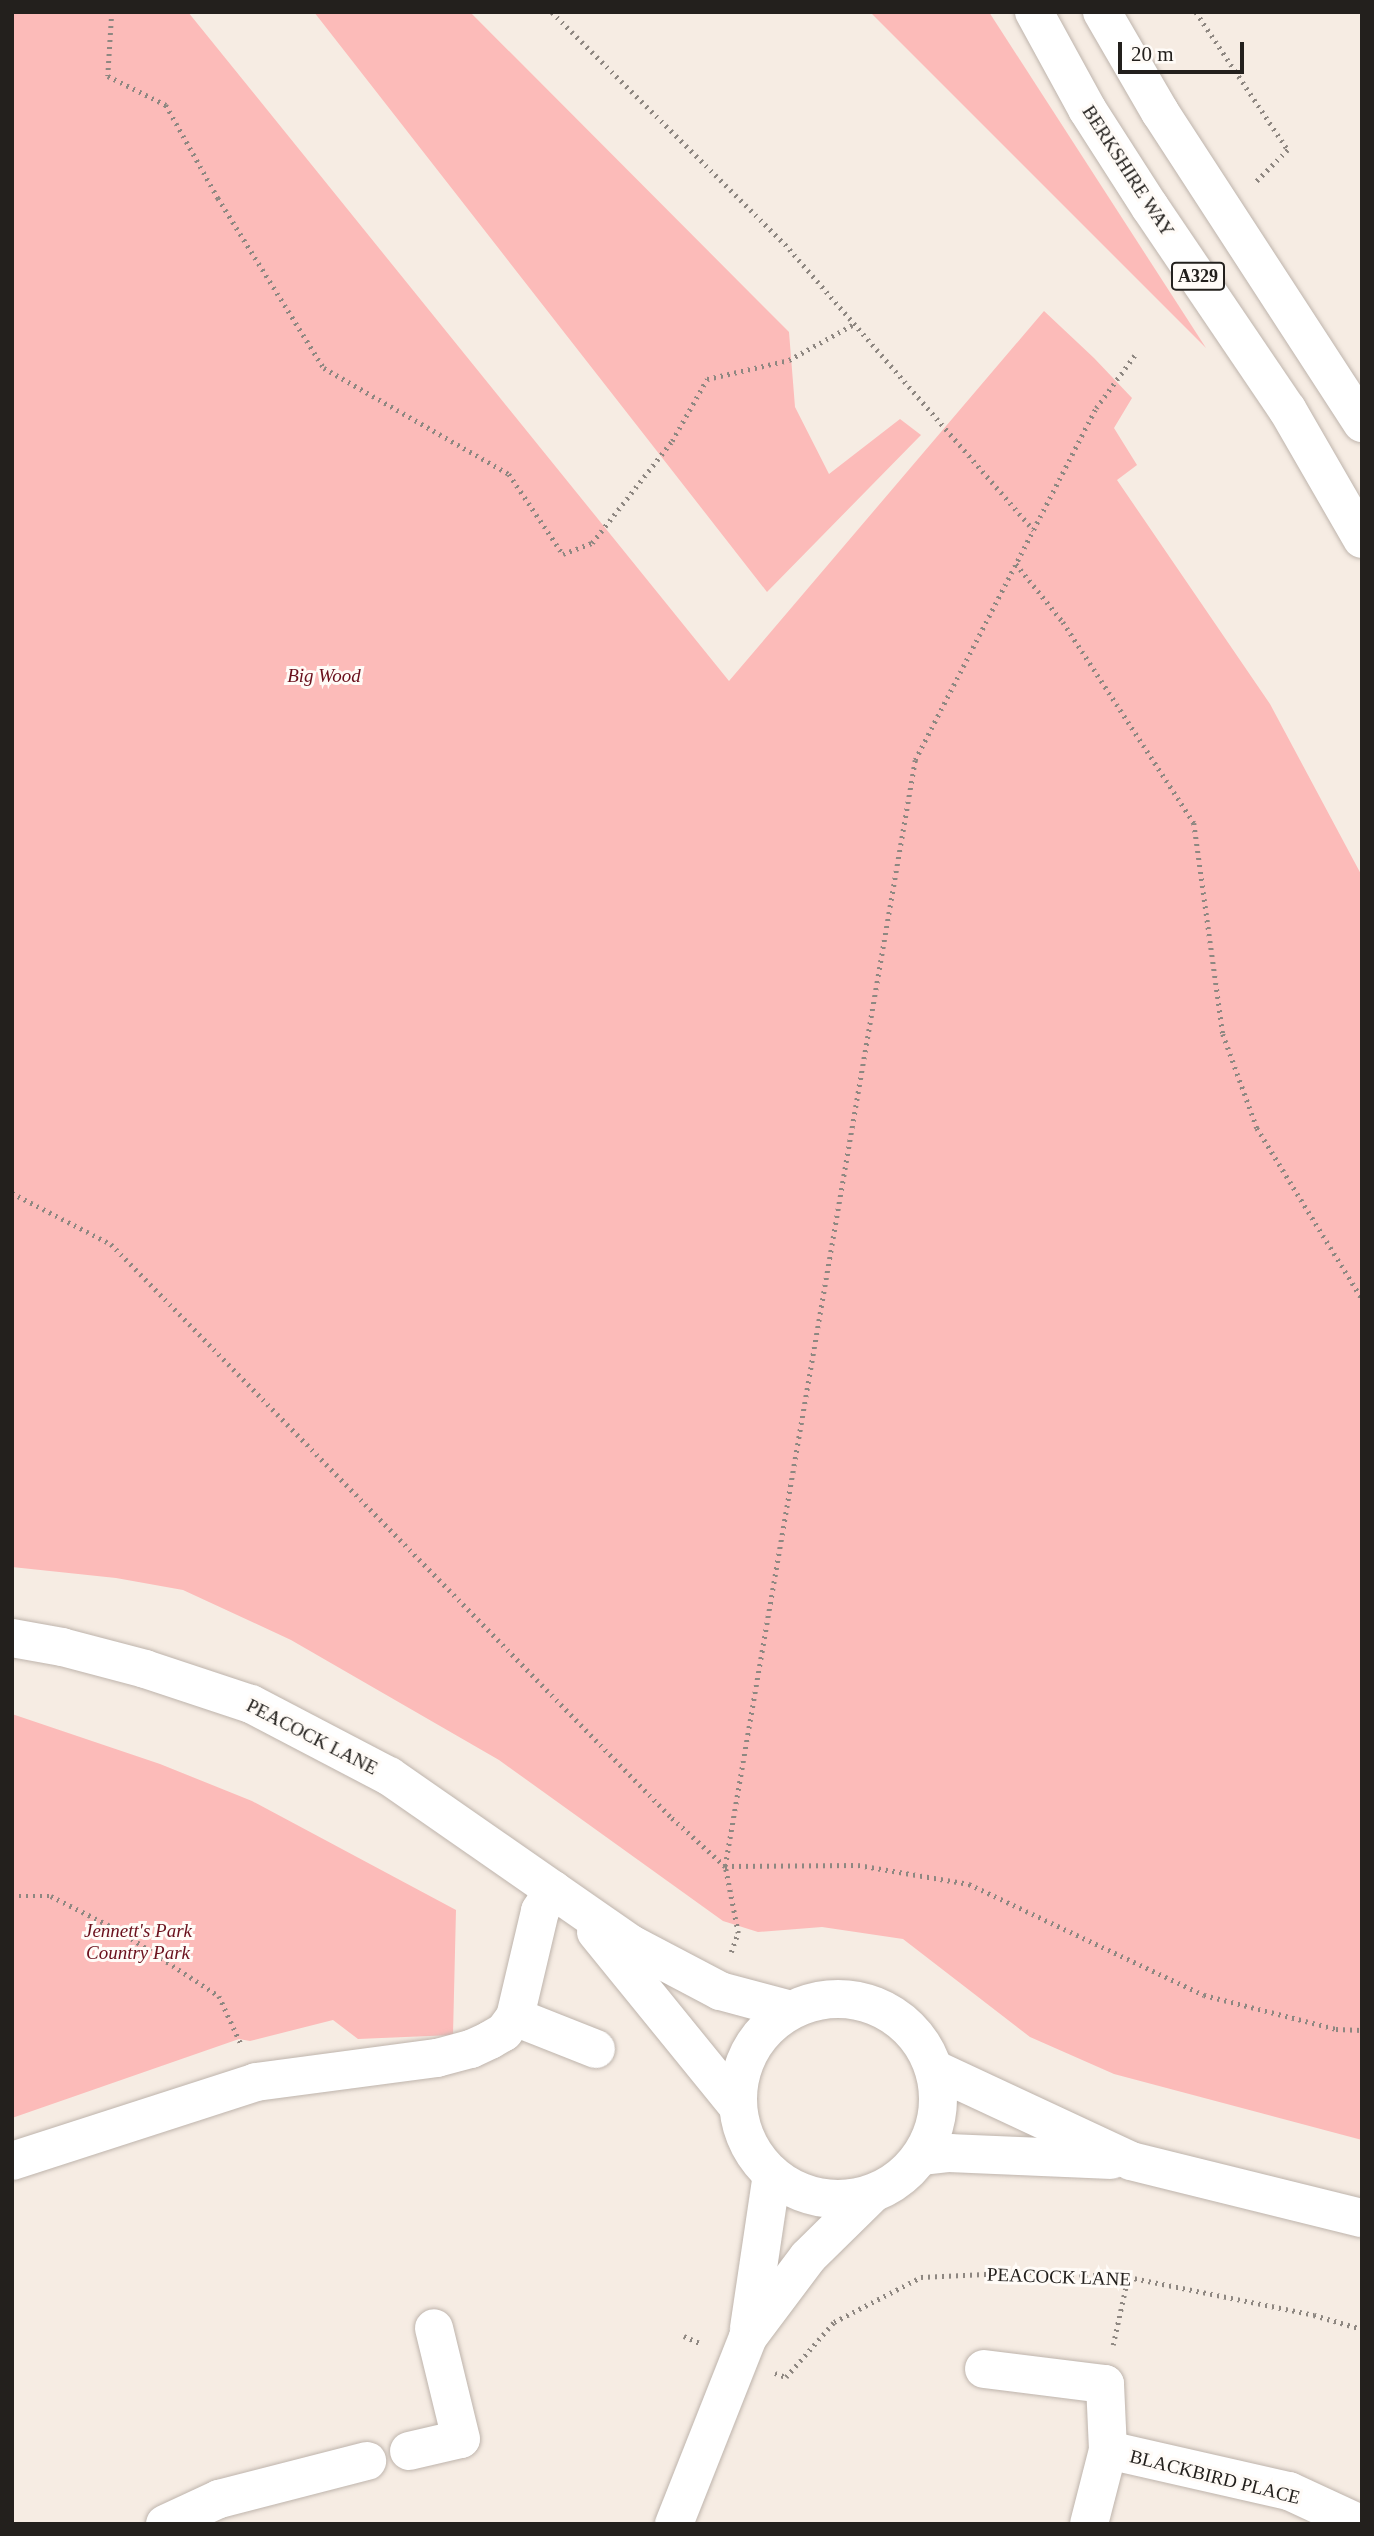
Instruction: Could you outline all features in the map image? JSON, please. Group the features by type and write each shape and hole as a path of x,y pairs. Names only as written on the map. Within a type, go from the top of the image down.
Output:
{"main road":[{"name":"BERKSHIRE WAY","path":"1034,12 1087,109 1287,409 1362,539"},
{"name":"A329","path":"1102,12 1160,112 1362,423"},
{"name":"PEACOCK LANE","path":"12,1638 62,1647 145,1669 251,1704 389,1776 631,1944 720,1991 791,2010"},
{"name":"PEACOCK LANE","path":"565,1899 738,2107"},
{"path":"12,2161 256,2082 449,2055 491,2040 504,2032 515,2017 540,1911 565,1899"},
{"path":"747,2337 808,2257 872,2194 899,2179 921,2156 934,2129 939,2099 934,2069 921,2043 901,2021 876,2006 847,1999 819,2000 791,2010 768,2027 750,2050 740,2078 738,2107 750,2144 772,2175 795,2189 820,2198 846,2200 872,2194"},
{"path":"515,2017 596,2049"},
{"path":"934,2069 1130,2161 1362,2218"},
{"path":"921,2156 950,2154 1130,2161"},
{"path":"674,2524 747,2337 772,2175"},
{"path":"409,2451 461,2439 434,2328"},
{"path":"984,2368 1104,2384"},
{"name":"BLACKBIRD PLACE","path":"1089,2524 1108,2449 1104,2384"},
{"name":"BLACKBIRD PLACE","path":"1108,2449 1289,2491 1360,2524"},
{"path":"165,2524 223,2511 331,2470 368,2461"}],"path":[{"path":"112,12 108,76 166,105 218,198 324,368 509,474 563,554 593,543 672,441 707,379 789,360 854,324"},
{"path":"552,12 785,244 1034,530"},
{"path":"1196,12 1288,150 1256,182"},
{"path":"729,1955 738,1933 725,1866 915,760 1096,408 1137,352"},
{"path":"1016,565 1063,622 1194,823 1223,1034 1258,1128 1362,1299"},
{"path":"12,1193 111,1244 672,1818 725,1866 858,1865 969,1884 1204,1995 1336,2029 1362,2030"},
{"path":"12,1896 51,1896 120,1931 219,1996 256,2082"},
{"name":"PEACOCK LANE","path":"786,2377 834,2322 922,2277 1030,2272 1128,2277 1314,2315 1362,2329"},
{"path":"1104,2384 1128,2277"}],"green space":[{"name":"Big Wood","path":"12,12 188,12 729,681 1044,311 1132,398 1114,428 1137,465 1117,480 1270,704 1362,876 1362,2140 1114,2074 1030,2037 903,1939 822,1927 758,1932 723,1921 499,1760 291,1640 183,1590 116,1578 12,1567"},
{"path":"314,12 470,12 789,332 795,407 829,474 900,419 921,435 767,592"},
{"path":"870,12 989,12 1206,348"},
{"name":"Jennett's Park Country Park","path":"12,1714 160,1764 252,1801 456,1910 453,2035 358,2039 333,2020 250,2041 239,2039 12,2118"}]}
